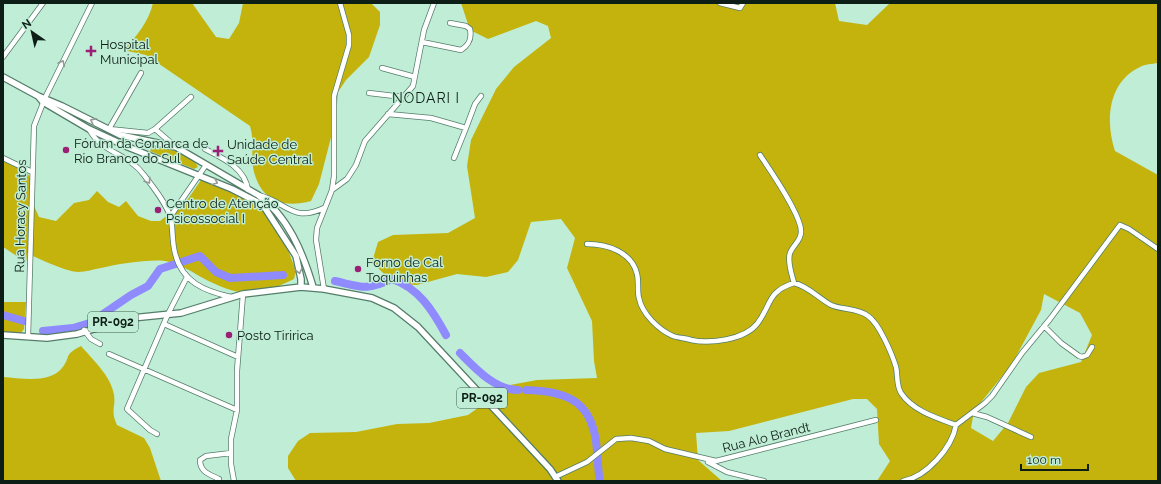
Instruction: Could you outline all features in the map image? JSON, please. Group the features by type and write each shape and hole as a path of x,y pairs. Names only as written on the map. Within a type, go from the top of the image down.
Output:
{"main road":[{"path":"3,77 38,96 88,128 142,152 200,175 257,201 266,208 296,256 301,279 301,287"},
{"path":"44,100 120,135 176,147 258,195 270,204 297,243 305,260 313,287"},
{"path":"142,152 144,141"},
{"name":"PR-092","path":"3,335 47,338 77,334 84,330 132,318 181,313 243,294 301,287 313,287 372,298 394,308 405,316 434,344 557,479"}],"street":[{"path":"3,57 43,3"},
{"name":"Rua Horacy Santos","path":"28,337 34,126 44,100 92,3"},
{"path":"324,289 316,240 317,228 332,190 334,176 334,96 349,44 340,3"},
{"path":"332,190 347,179 356,165 365,141 413,86 416,77 416,63 434,3"},
{"path":"720,3 740,8 743,3"},
{"path":"422,42 460,50 467,46 471,34 470,29 466,26 450,23"},
{"path":"382,68 416,77"},
{"path":"140,72 109,129 148,133 155,129 191,97"},
{"path":"369,93 403,97"},
{"path":"454,158 475,104 481,96"},
{"path":"388,114 431,118 466,128"},
{"path":"88,128 93,137 101,144 135,164 152,186 170,218 178,263 187,277 202,289 232,298"},
{"path":"155,129 176,147"},
{"path":"205,149 229,162 247,182 248,190"},
{"path":"760,154 796,215 801,229 800,239 794,246 789,257 794,283"},
{"path":"3,158 32,172"},
{"path":"170,218 206,165"},
{"path":"258,195 271,198 298,214 311,214 324,208"},
{"path":"903,481 916,477 922,473 947,449 954,436 956,425 992,396 1022,352 1044,326 1120,225 1129,229 1158,249"},
{"path":"587,244 601,245 625,254 635,267 638,275 639,298 642,307 656,324 674,336 700,342 721,340 743,334 752,329 764,313 776,291 794,283 806,287 834,306 862,312 870,316 896,366 898,386 901,393 922,412 956,425"},
{"path":"157,434 150,430 127,409 168,314 187,277"},
{"path":"234,481 231,439 237,410 238,357 243,294"},
{"path":"164,324 238,357"},
{"path":"1044,326 1061,343 1079,356 1082,357 1087,355 1092,347"},
{"path":"84,330 91,339 100,344"},
{"path":"109,354 144,368 237,410"},
{"path":"972,413 987,417 1031,437"},
{"name":"Rua Alo Brandt","path":"557,479 602,452 609,443 621,439 649,441 664,449 716,461 876,420"},
{"path":"219,479 203,471 200,465 200,460 206,456 231,453"},
{"path":"705,459 716,467 727,472 764,481"}],"shaded area":[{"path":"153,3 192,3 216,37 229,39 239,23 243,3 371,3 380,12 380,25 369,57 346,80 338,92 336,118 319,184 311,201 292,204 283,203 268,196 262,190 254,172 250,126 146,55 123,50 141,29"},
{"path":"461,3 720,3 726,6 734,3 835,3 839,21 867,25 890,3 1158,3 1158,63 1140,67 1129,74 1121,82 1115,92 1112,103 1110,127 1115,151 1158,175 1158,481 877,481 890,461 879,444 877,409 867,399 853,399 729,431 696,433 698,460 722,481 296,481 288,468 288,456 298,441 310,433 356,432 397,424 429,423 468,415 510,385 537,380 597,378 594,361 592,321 567,268 575,238 561,219 531,222 518,260 508,272 486,277 457,274 417,285 394,284 372,262 378,242 393,235 448,233 475,218 467,166 471,140 496,89 514,67 551,38 548,26 536,21 488,39 470,30","holes":["1044,294 1080,313 1092,335 1081,362 1039,373 1026,387 1008,423 993,441 971,428 974,411 1012,364 1041,310"]},
{"path":"152,147 164,148 184,154 195,162 198,167 194,169 150,151"},
{"path":"3,160 20,162 31,179 29,195 39,217 56,221 74,203 89,200 97,191 108,202 119,207 126,201 138,216 151,221 160,221 188,199 201,180 262,205 285,242 296,271 294,279 269,290 247,293 214,284 188,269 165,261 133,262 78,272 60,267 27,253 26,262 3,247"},
{"path":"3,302 26,302 24,329 21,333 3,332"},
{"path":"81,346 101,369 109,381 114,395 114,412 117,425 144,438 150,448 161,481 3,481 3,377 34,379 50,376 62,368 71,352"}],"waterway":[{"path":"103,314 131,295 148,286 160,269 200,256 216,272 230,278 283,275"},
{"path":"335,281 364,287 376,285 392,279 402,283 418,294 424,301 436,317 446,335"},
{"path":"3,315 24,321"},
{"path":"43,331 73,328 93,322"},
{"path":"460,353 486,378 501,386 518,390"},
{"path":"526,390 555,393 567,397 577,403 585,411 591,421 595,435 600,481"}],"place":[{"name":"Hospital Municipal","path":"91,51"},
{"name":"Fórum da Comarca de Rio Branco do Sul","path":"66,150"},
{"name":"Unidade de Saúde Central","path":"218,151"},
{"name":"Centro de Atenção Psicossocial I","path":"158,210"},
{"name":"Forno de Cal Toquinhas","path":"358,269"},
{"name":"Posto Tiririca","path":"229,335"}],"district":[{"name":"NODARI I","path":"426,98"}]}
